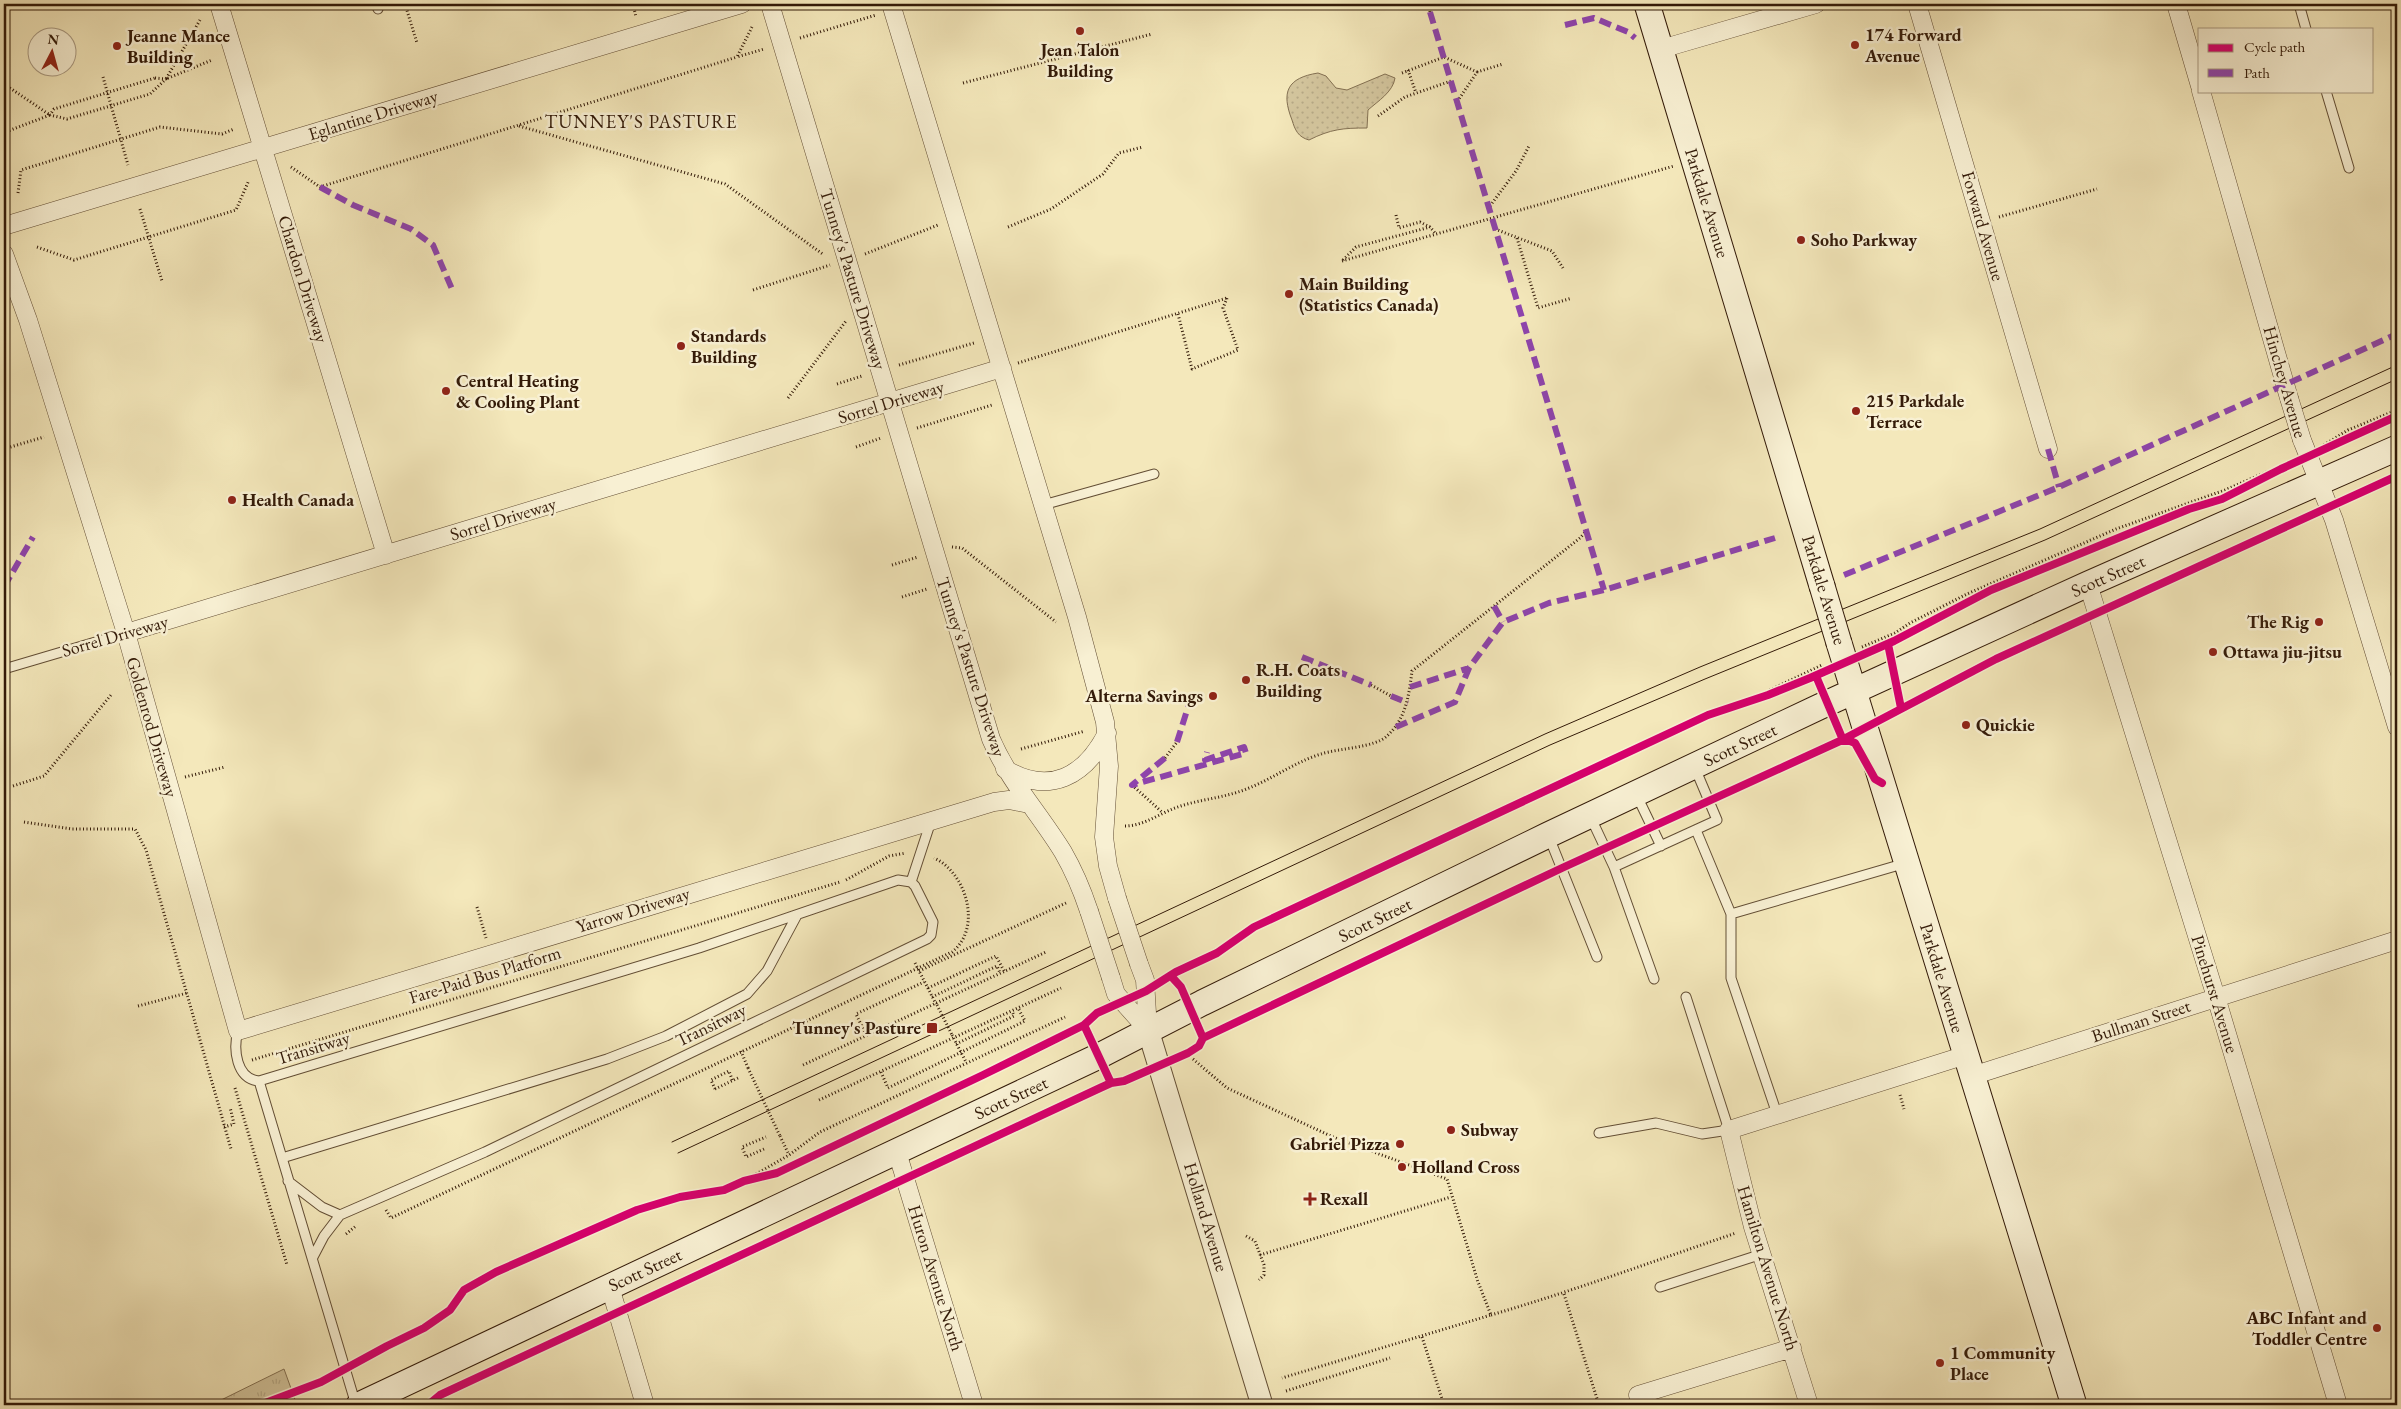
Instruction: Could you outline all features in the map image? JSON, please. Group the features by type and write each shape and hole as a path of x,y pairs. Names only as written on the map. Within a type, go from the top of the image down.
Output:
{"main road":[{"name":"Parkdale Avenue","path":"1647,4 1854,691 2074,1405"},
{"name":"Scott Street","path":"358,1405 1099,1056 1148,1030 1548,835 1854,691 2088,584 2397,448"}],"street":[{"name":"Chardon Driveway","path":"219,4 386,555"},
{"name":"Eglantine Driveway","path":"4,226 742,4"},
{"name":"Tunney's Pasture Driveway","path":"770,4 991,739 1005,768 1062,851 1079,884 1116,994 1121,1002 1148,1030"},
{"path":"1661,50 1816,4"},
{"name":"Forward Avenue","path":"1917,4 2048,449"},
{"path":"2176,4 2198,79"},
{"path":"885,9 1002,368 1077,618 1108,732 1109,766 1104,837 1108,866 1117,898 1145,980 1148,1030"},
{"name":"Hinchey Avenue","path":"2201,92 2307,457 2334,520 2397,727"},
{"name":"Goldenrod Driveway","path":"4,254 28,320 126,634 238,1031"},
{"name":"Sorrel Driveway","path":"126,634 1002,368"},
{"name":"Pinehurst Avenue","path":"2088,584 2216,997 2338,1405"},
{"path":"1005,768 1032,781 1047,782 1064,778 1090,761 1108,732"},
{"name":"Yarrow Driveway","path":"238,1031 637,908 1000,800 1029,804"},
{"name":"Bullman Street","path":"1729,1130 1777,1114 1969,1065 2216,997 2397,940"},
{"name":"Holland Avenue","path":"1148,1030 1262,1405"},
{"name":"Hamilton Avenue North","path":"1729,1130 1753,1227 1792,1348 1808,1405"},
{"name":"Huron Avenue North","path":"897,1152 974,1405"},
{"path":"610,1287 645,1405"},
{"path":"1638,1395 1792,1348"}],"lane":[{"path":"2299,4 2306,28"},
{"path":"2326,92 2349,168"},
{"path":"1044,505 1154,474"},
{"name":"Sorrel Driveway","path":"4,669 126,634"},
{"path":"1614,868 1717,820 1694,767"},
{"path":"1636,794 1660,846"},
{"path":"1590,816 1614,868 1654,980"},
{"path":"911,882 932,821"},
{"path":"1696,830 1732,914 1731,978 1777,1114"},
{"path":"1548,835 1597,957"},
{"path":"1732,914 1907,863"},
{"name":"Transitway","path":"313,1257 324,1236 340,1215 485,1152 926,939 932,935 933,922 916,886 911,882 898,880 699,948 259,1081 358,1405"},
{"name":"Transitway","path":"282,1158 607,1060 666,1036 747,994 767,971 798,914"},
{"path":"1599,1133 1656,1122 1702,1134 1729,1130 1686,997"},
{"path":"238,1031 235,1045 242,1073 247,1078 259,1081"},
{"path":"288,1181 310,1199 340,1215"},
{"path":"1660,1287 1762,1254"}],"path":[{"path":"405,4 417,43"},
{"path":"1429,4 1430,12"},
{"path":"800,38 885,9"},
{"path":"4,84 50,115 67,118 150,94 166,79 200,20"},
{"path":"737,57 752,27"},
{"path":"963,82 1152,34"},
{"path":"291,167 320,187 769,48"},
{"path":"1402,73 1444,57 1477,72"},
{"path":"8,131 50,115 54,109 107,91 155,78 166,79 212,60"},
{"path":"1457,102 1477,72 1503,64"},
{"path":"1408,70 1416,94"},
{"path":"103,77 128,165"},
{"path":"1378,116 1405,97 1451,81"},
{"path":"518,126 725,184 835,263 753,290"},
{"path":"18,193 21,170 120,138 160,127 222,134 234,129"},
{"path":"1490,206 1516,171 1529,146"},
{"path":"1008,227 1051,209 1102,174 1119,152 1143,147"},
{"path":"1430,227 1356,247 1342,261 1695,160"},
{"path":"37,247 74,260 236,210 249,180"},
{"path":"1982,222 2097,190"},
{"path":"140,209 162,281"},
{"path":"1396,216 1399,228 1420,222 1430,227 1436,234"},
{"path":"864,254 944,223"},
{"path":"1495,230 1552,251 1563,268"},
{"path":"1517,238 1538,308 1572,298"},
{"path":"1002,368 1228,298 1223,308 1238,350 1192,369 1178,314"},
{"path":"788,398 860,303"},
{"path":"896,366 980,341"},
{"path":"837,384 862,376"},
{"path":"917,428 995,404"},
{"path":"2324,445 2348,430 2397,410"},
{"path":"1708,715 1768,695 1843,653 1894,641 1990,590 2180,512 2222,499 2307,457 2397,416"},
{"path":"6,448 63,431"},
{"path":"856,447 884,437"},
{"path":"1879,639 1895,633 1910,623 1967,594 2108,533 2170,508 2225,490 2282,466"},
{"path":"1125,826 1139,824 1188,804 1248,788 1290,766 1322,754 1372,744 1385,738 1396,727 1408,703 1412,671 1580,538 1586,530"},
{"path":"949,546 962,548 1056,622"},
{"path":"892,565 921,556"},
{"path":"902,597 944,584"},
{"path":"1699,719 1814,670"},
{"path":"1371,685 1391,696"},
{"path":"13,786 44,776 112,695"},
{"path":"1021,749 1087,730"},
{"path":"1165,758 1178,742"},
{"path":"167,782 225,767"},
{"path":"1132,785 1163,813"},
{"path":"24,822 72,830 135,829 146,850 231,1149"},
{"path":"918,969 1066,902"},
{"path":"477,907 487,941"},
{"path":"803,1065 1046,952"},
{"path":"928,988 996,956 1002,972"},
{"path":"915,962 966,1062"},
{"path":"932,997 997,966 1002,972"},
{"path":"866,1035 856,1014 924,982"},
{"path":"819,1100 1061,988"},
{"path":"138,1006 187,994"},
{"path":"881,1072 888,1088 1024,1020 1018,1008"},
{"path":"956,1044 1014,1016 1012,1011"},
{"path":"741,1182 789,1155 820,1132 1065,1017"},
{"path":"1159,1066 1195,1049"},
{"path":"741,1051 789,1155"},
{"path":"1193,1060 1227,1088 1334,1137 1447,1179 1451,1197 1490,1315"},
{"path":"240,1064 230,1067 234,1089 287,1265"},
{"path":"733,1082 729,1071 711,1080 715,1089 738,1078"},
{"path":"1900,1092 1904,1110"},
{"path":"224,1127 234,1124 230,1107"},
{"path":"764,1149 746,1157 742,1147 766,1136"},
{"path":"741,1182 774,1174"},
{"path":"1260,1255 1451,1197"},
{"path":"378,1215 387,1210 380,1198"},
{"path":"341,1241 346,1234 361,1223"},
{"path":"1282,1378 1564,1294 1653,1260 1753,1227"},
{"path":"1246,1236 1256,1240 1265,1270 1264,1275 1258,1280"},
{"path":"1564,1294 1599,1405"},
{"path":"1422,1337 1444,1405"},
{"path":"1286,1391 1390,1358"}],"green space":[{"path":"1318,73 1326,76 1336,88 1347,90 1385,74 1395,78 1388,92 1368,110 1367,128 1337,130 1324,133 1309,140 1302,137 1296,130 1287,102 1287,94 1293,83 1308,75"},
{"path":"284,1369 297,1405 211,1405"}],"tram line":[{"path":"672,1142 1545,734 1700,667 2040,529 2397,365"},
{"path":"678,1153 1550,745 1705,679 2045,540 2397,379"}],"marked path":[{"path":"1430,12 1604,590"},
{"path":"1565,25 1594,18 1628,32 1635,38"},
{"path":"320,187 353,205 411,229 433,245 452,289"},
{"path":"1844,575 2059,487 2397,334"},
{"path":"2048,449 2059,487"},
{"path":"4,587 33,537"},
{"path":"1396,727 1455,702 1469,668 1503,622 1549,603 1604,590 1775,538"},
{"path":"1494,606 1503,622"},
{"path":"1302,657 1371,685"},
{"path":"1410,687 1469,668"},
{"path":"1391,696 1408,703"},
{"path":"1177,742 1189,704"},
{"path":"1165,758 1132,785 1246,753 1244,747 1205,760 1207,752"}],"cycle path":[{"path":"260,1405 321,1382 424,1328 450,1310 464,1290 496,1272 637,1210 680,1197 724,1190 744,1181 777,1173 1084,1025 1097,1013 1146,991 1176,972 1217,953 1254,927 1708,715 1768,695 1810,678 1894,641 1991,590 2189,509 2222,499 2281,469 2397,416"},
{"path":"1840,741 1996,659 2397,476"},
{"path":"1888,644 1901,708"},
{"path":"1816,676 1843,740"},
{"path":"428,1405 440,1395 1100,1088 1111,1083 1124,1081 1188,1053 1199,1046 1203,1038 1562,868 1840,741 1855,743 1875,779 1882,783"},
{"path":"1171,976 1181,987 1203,1038"},
{"path":"1084,1025 1111,1083"}],"place":[{"name":"Jean Talon Building","path":"1080,31"},
{"name":"174 Forward Avenue","path":"1855,45"},
{"name":"Jeanne Mance Building","path":"117,46"},
{"name":"Soho Parkway","path":"1801,240"},
{"name":"Main Building (Statistics Canada)","path":"1289,294"},
{"name":"Standards Building","path":"681,346"},
{"name":"Central Heating & Cooling Plant","path":"446,391"},
{"name":"215 Parkdale Terrace","path":"1856,411"},
{"name":"Health Canada","path":"232,500"},
{"name":"The Rig","path":"2319,622"},
{"name":"Ottawa jiu-jitsu","path":"2213,652"},
{"name":"R.H. Coats Building","path":"1246,680"},
{"name":"Alterna Savings","path":"1213,696"},
{"name":"Quickie","path":"1966,725"},
{"name":"Tunney's Pasture","path":"932,1028"},
{"name":"Subway","path":"1451,1130"},
{"name":"Gabriel Pizza","path":"1400,1144"},
{"name":"Holland Cross","path":"1402,1167"},
{"name":"Rexall","path":"1310,1199"},
{"name":"ABC Infant and Toddler Centre","path":"2377,1328"},
{"name":"1 Community Place","path":"1940,1363"}],"district":[{"name":"TUNNEY'S PASTURE","path":"641,121"}]}
